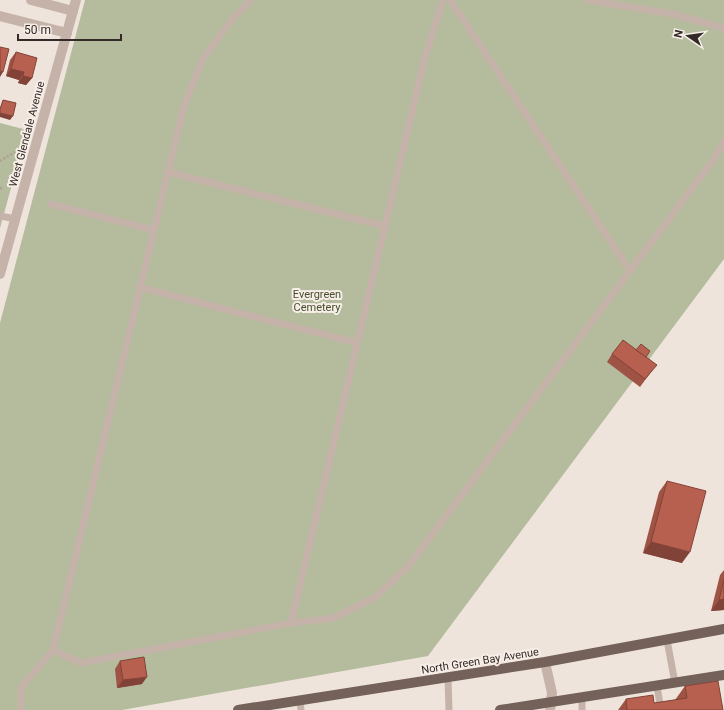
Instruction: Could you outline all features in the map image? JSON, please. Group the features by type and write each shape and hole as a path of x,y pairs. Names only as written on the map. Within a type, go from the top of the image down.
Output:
{"main road":[{"name":"North Green Bay Avenue","path":"238,710 301,705 724,629"},
{"path":"500,710 551,706 582,698 724,675"}],"street":[{"path":"31,0 73,11"},
{"name":"West Glendale Avenue","path":"0,274 76,0"},
{"path":"0,16 67,33"},
{"path":"546,662 552,693 551,706"}],"lane":[{"path":"21,710 21,687 53,650 139,287 184,106 202,60 233,18 251,0"},
{"path":"291,623 425,57 443,0"},
{"path":"450,0 630,271"},
{"path":"587,0 673,14 724,28"},
{"path":"53,650 81,663 291,623 334,618 376,597 410,564 714,159 724,141"},
{"path":"167,172 385,226"},
{"path":"51,204 153,230"},
{"path":"0,216 16,219"},
{"path":"139,287 357,343"},
{"path":"667,640 675,683"},
{"path":"448,678 449,710"},
{"path":"657,686 659,710"},
{"path":"582,698 582,710"}],"path":[{"path":"0,161 15,152"},
{"path":"0,188 4,189"}],"green space":[{"name":"Evergreen Cemetery","path":"85,0 724,0 724,259 428,656 122,710 0,710 0,323"},
{"path":"0,123 27,130 0,228"}],"building":[{"path":"0,47 9,49 3,72 0,71"},
{"path":"16,52 37,58 32,78 23,76 24,72 11,69"},
{"path":"3,100 16,103 13,116 0,113"},
{"path":"623,340 657,365 645,379 612,354"},
{"path":"641,344 650,351 646,357 636,350"},
{"path":"667,481 706,491 690,552 651,542"},
{"path":"724,580 724,599 719,600"},
{"path":"144,657 147,677 123,680 120,661"},
{"path":"718,681 723,710 627,710 626,699 653,695 654,703 687,698 685,686"}]}
